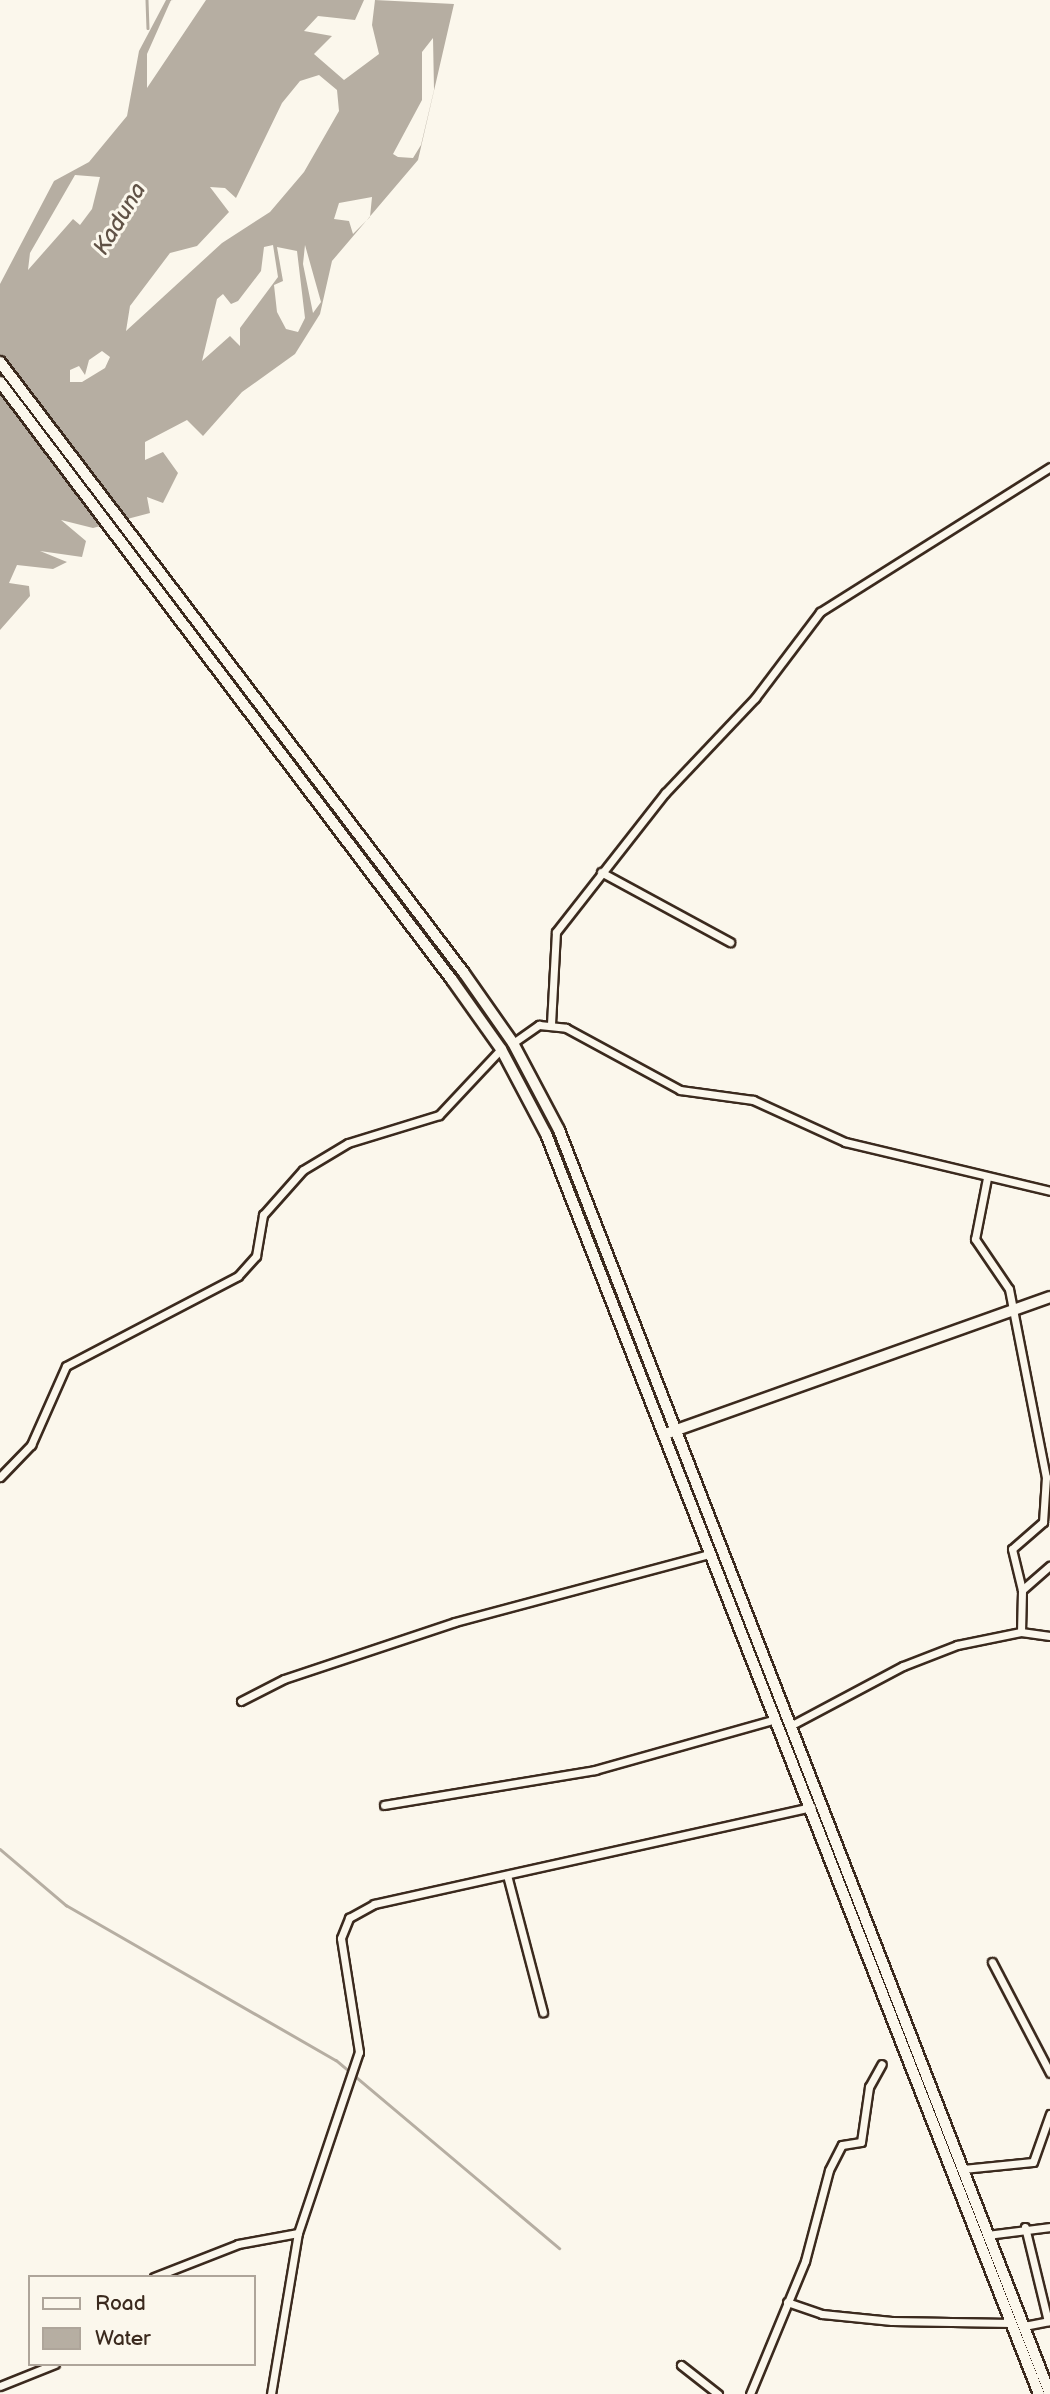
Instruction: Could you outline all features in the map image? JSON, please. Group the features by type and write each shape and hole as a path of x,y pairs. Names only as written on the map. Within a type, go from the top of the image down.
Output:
{"main road":[{"path":"0,362 513,1043 559,1130 670,1433 709,1554 773,1720 813,1807 1039,2394"},
{"path":"0,382 501,1049 546,1134 790,1726 1050,2394"},
{"path":"670,1433 1050,1297"}],"street":[{"path":"551,1024 556,932 601,872 755,698 820,612 1050,467"},
{"path":"601,872 730,942"},
{"path":"513,1043 551,1024"},
{"path":"551,1024 680,1090 753,1100 845,1142 1050,1191"},
{"path":"0,1477 31,1445 66,1366 238,1276 257,1256 263,1215 303,1170 348,1143 439,1115 501,1049"},
{"path":"987,1178 975,1239 1009,1289 1046,1477 1043,1522 1012,1549 1022,1590 1021,1632"},
{"path":"241,1701 284,1679 455,1622 709,1554"},
{"path":"1022,1590 1050,1566"},
{"path":"790,1726 903,1666 1021,1632 1050,1636"},
{"path":"384,1805 595,1770 773,1720"},
{"path":"271,2394 298,2233 359,2052 342,1929 374,1904 813,1807"},
{"path":"507,1875 543,2012"},
{"path":"992,1962 1050,2073"},
{"path":"750,2394 822,2210 829,2170 842,2145 861,2142 869,2087 882,2064"},
{"path":"963,2169 1033,2162 1050,2114"},
{"path":"1024,2326 1049,2321 1025,2227"},
{"path":"987,2235 1025,2227 1050,2227"},
{"path":"159,2275 238,2244 298,2233"},
{"path":"788,2302 822,2314 892,2321 1011,2323"},
{"path":"681,2365 718,2394"},
{"path":"0,2386 50,2366"}],"water":[{"name":"Kaduna","path":"166,0 171,0 147,54 147,88 206,0 364,0 355,20 318,16 304,31 332,36 314,54 344,80 379,54 372,25 375,0 454,4 418,160 370,216 372,197 339,203 334,219 349,221 353,234 366,221 332,261 320,314 295,354 242,392 203,436 187,420 145,442 145,460 163,452 178,473 163,503 147,497 150,513 93,528 61,520 86,541 82,557 40,551 67,562 53,569 17,565 9,583 29,586 30,596 0,630 0,284 54,181 89,162 127,116 139,51","holes":["433,38 434,90 421,145 413,158 398,157 393,154 422,100 422,52","319,75 337,90 339,111 304,172 270,212 222,243 126,331 130,306 170,253 197,246 229,212 210,187 225,188 236,198 282,103 300,81","75,175 100,177 92,209 80,225 73,219 28,270 30,253","273,245 278,277 240,328 240,346 230,336 202,361 217,299 223,294 231,304 238,301 261,271 264,247","305,245 321,302 313,313 303,264","277,247 297,251 305,318 298,332 286,329 277,312 274,285 283,281","102,351 110,357 105,368 82,382 70,382 70,370 79,366 85,375 89,360"]}],"waterway":[{"path":"147,0 148,28"},
{"path":"0,1849 66,1905 336,2060 559,2248"}]}
